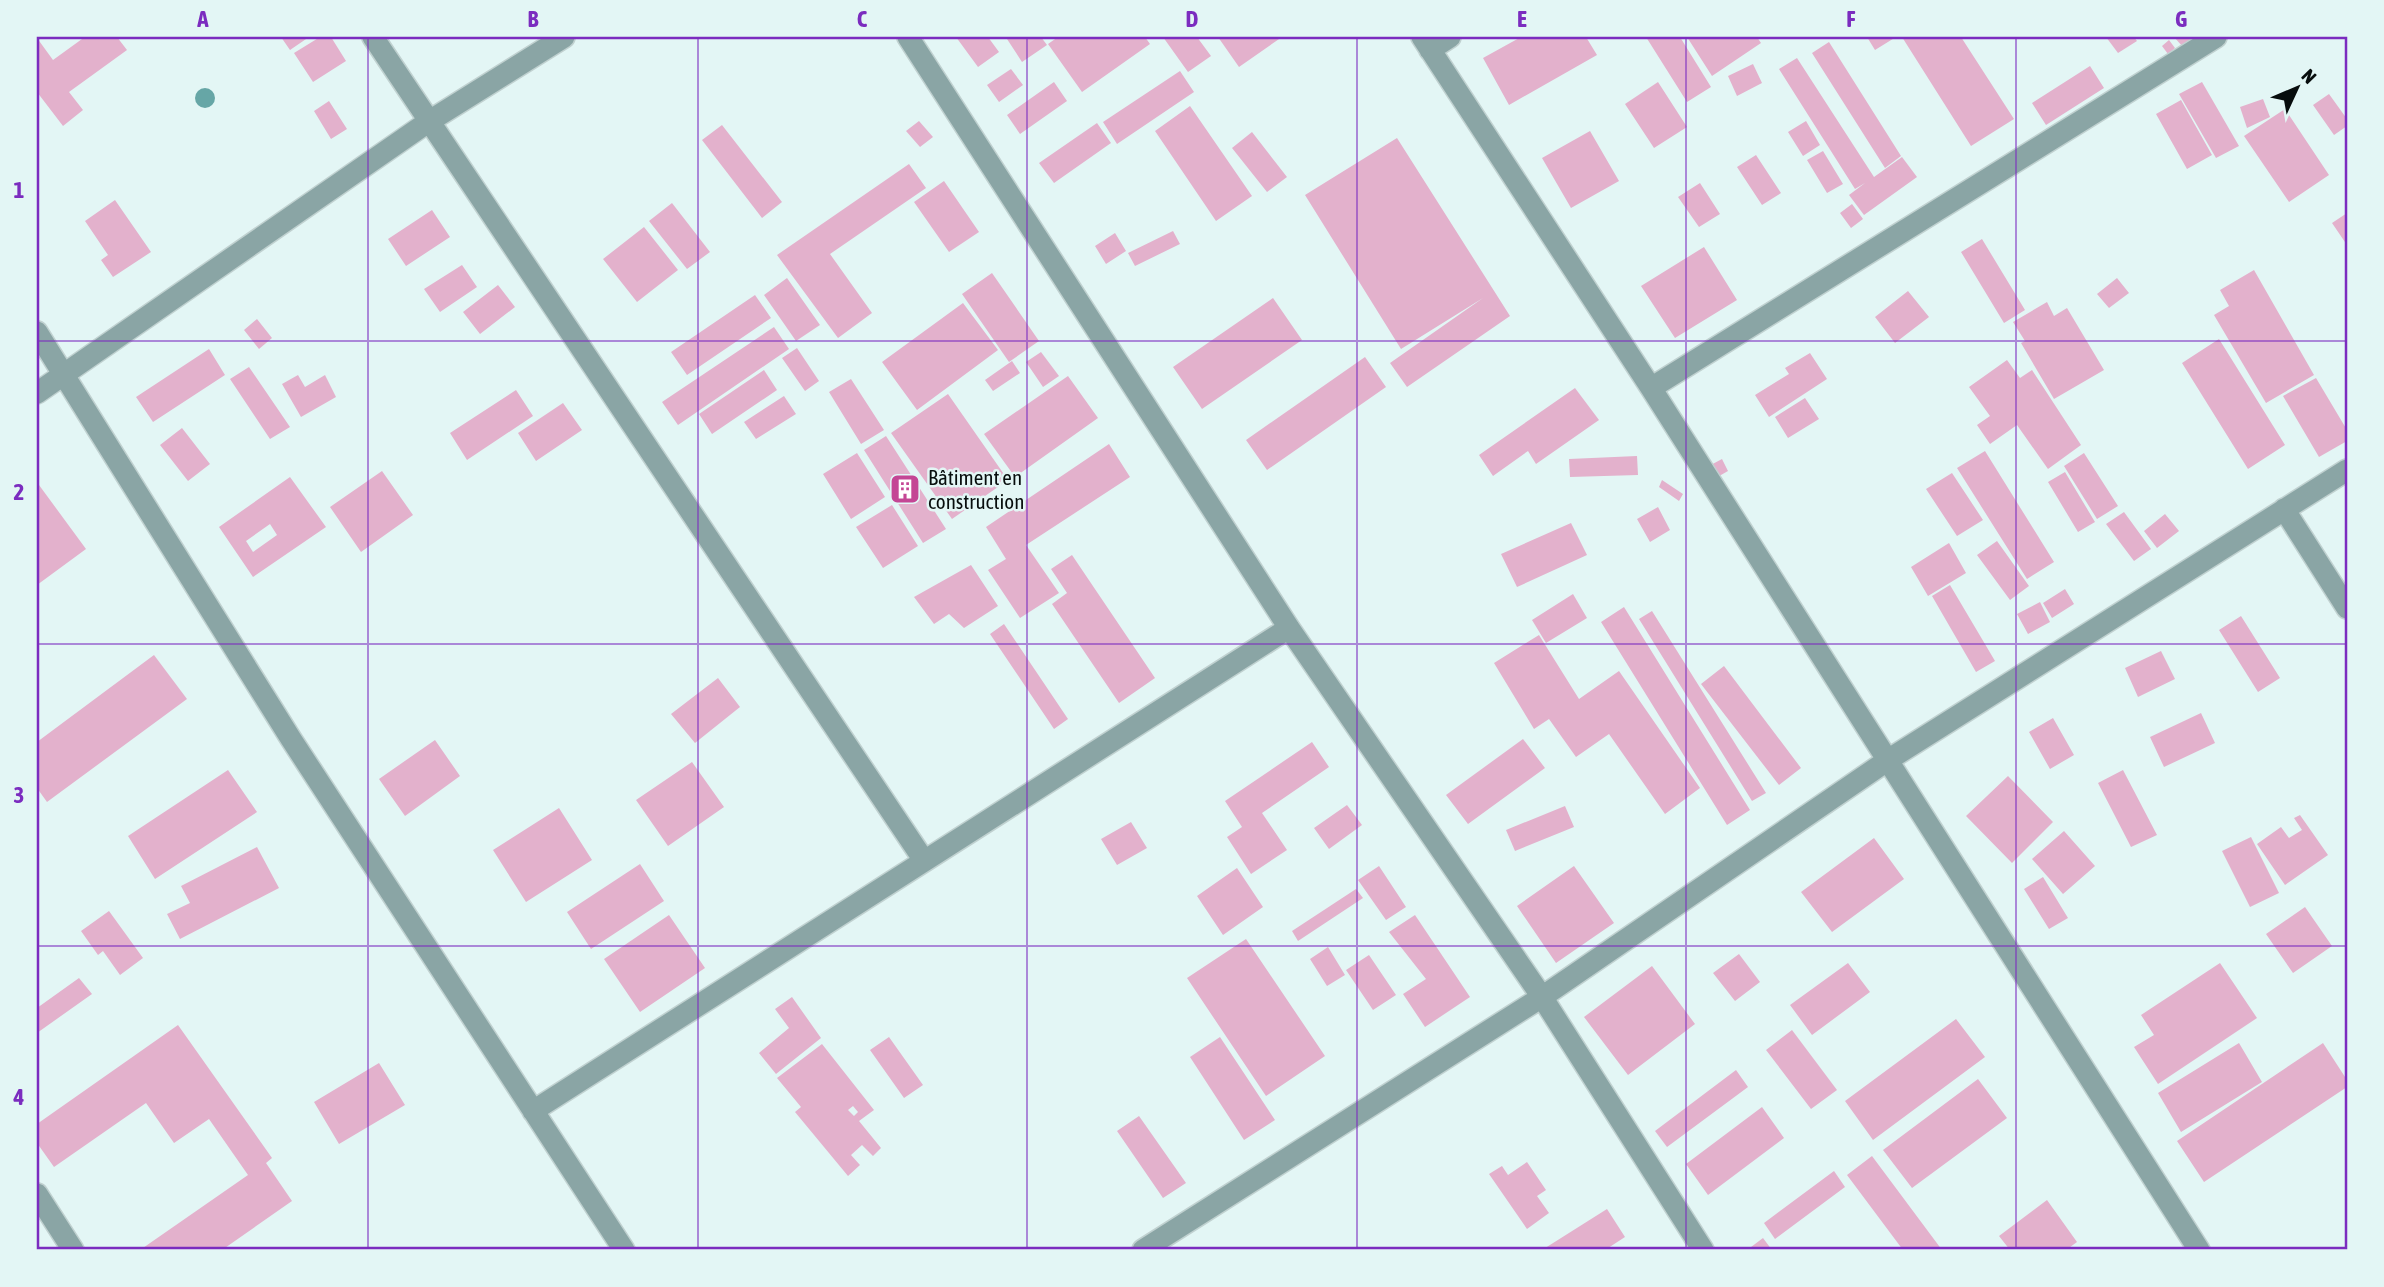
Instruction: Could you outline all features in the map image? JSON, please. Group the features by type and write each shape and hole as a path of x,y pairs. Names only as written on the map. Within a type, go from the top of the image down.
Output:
{"street":[{"path":"373,37 923,859"},
{"path":"37,393 428,122 564,37"},
{"path":"908,37 1289,628 1542,997 1703,1250"},
{"path":"1450,37 1426,43 1651,388 2199,1250"},
{"path":"1651,388 2216,37"},
{"path":"37,332 291,739 624,1250"},
{"path":"1143,1250 1542,997 1888,760 2347,470"},
{"path":"2284,509 2347,608"},
{"path":"533,1111 923,859 1289,628"},
{"path":"37,1194 73,1250"}],"building":[{"path":"80,37 117,37 127,50 69,92 83,110 63,126 37,92 37,38 53,60 82,39"},
{"path":"281,37 309,37 290,50"},
{"path":"320,37 331,37 346,61 313,82 294,53"},
{"path":"956,37 988,37 999,52 978,67"},
{"path":"1041,37 1047,45 1022,62 1007,39"},
{"path":"1058,37 1145,37 1150,44 1082,92 1048,44"},
{"path":"1163,37 1197,37 1211,56 1188,72"},
{"path":"1218,37 1282,37 1239,67"},
{"path":"1521,37 1586,37 1597,55 1509,105 1483,58"},
{"path":"1646,37 1680,37 1711,87 1687,102"},
{"path":"1687,37 1757,37 1761,43 1712,76"},
{"path":"1867,37 1896,37 1875,50"},
{"path":"1902,37 1961,37 2014,119 1971,146"},
{"path":"2106,37 2134,37 2137,41 2118,53"},
{"path":"2174,37 2194,37 2183,47"},
{"path":"2169,40 2175,48 2168,54 2162,46"},
{"path":"1829,42 1901,156 1885,168 1812,53"},
{"path":"1797,58 1874,177 1902,157 1917,177 1864,215 1849,195 1865,183 1855,189 1779,69"},
{"path":"1753,64 1762,83 1737,96 1728,76"},
{"path":"2090,66 2104,88 2046,125 2032,103"},
{"path":"1011,69 1023,85 999,102 987,85"},
{"path":"1180,71 1194,92 1117,144 1103,122"},
{"path":"1054,82 1067,101 1020,134 1007,115"},
{"path":"1658,82 1687,127 1654,148 1625,104"},
{"path":"2202,82 2239,146 2216,158 2179,94"},
{"path":"2329,94 2347,119 2347,126 2334,135 2313,105"},
{"path":"2263,99 2270,117 2247,128 2240,107"},
{"path":"2181,100 2212,155 2187,169 2156,114"},
{"path":"329,101 347,129 331,139 314,111"},
{"path":"1190,106 1252,196 1216,221 1155,131"},
{"path":"2285,109 2329,175 2289,202 2244,136"},
{"path":"919,121 933,137 920,147 906,131"},
{"path":"1806,121 1820,145 1803,156 1788,132"},
{"path":"1097,123 1111,143 1054,183 1039,163"},
{"path":"722,125 782,202 762,218 702,140"},
{"path":"1590,131 1619,181 1571,208 1542,158"},
{"path":"1252,132 1287,177 1267,192 1232,148"},
{"path":"1397,138 1510,316 1407,387 1390,363 1483,298 1401,349 1305,195"},
{"path":"1823,151 1843,184 1827,193 1807,160"},
{"path":"1756,155 1781,193 1762,205 1737,167"},
{"path":"909,164 926,188 830,254 872,313 838,338 777,255"},
{"path":"944,181 979,232 949,252 914,202"},
{"path":"1700,183 1720,214 1699,227 1678,197"},
{"path":"115,200 151,252 113,277 101,260 108,255 85,221"},
{"path":"672,203 710,252 687,269 649,221"},
{"path":"1852,204 1863,219 1851,228 1840,213"},
{"path":"432,210 450,237 406,266 388,239"},
{"path":"2347,213 2347,245 2332,223"},
{"path":"644,227 678,270 637,302 603,259"},
{"path":"1173,231 1180,244 1135,266 1128,253"},
{"path":"1115,233 1126,251 1106,264 1095,246"},
{"path":"1982,239 2025,310 2004,323 1961,252"},
{"path":"1704,247 1737,300 1675,338 1641,286"},
{"path":"462,265 477,287 440,312 424,289"},
{"path":"2254,270 2314,375 2266,403 2214,315 2229,306 2220,290"},
{"path":"992,273 1039,341 1009,362 962,294"},
{"path":"787,278 820,325 796,341 764,295"},
{"path":"2117,278 2129,293 2109,308 2097,294"},
{"path":"498,285 515,307 480,334 463,312"},
{"path":"1908,291 1929,317 1895,343 1875,317"},
{"path":"755,295 771,318 687,375 671,352"},
{"path":"1273,298 1302,340 1202,409 1173,367"},
{"path":"2047,302 2054,316 2067,308 2104,370 2054,399 2021,343 2025,341 2013,322"},
{"path":"963,303 998,350 917,410 882,362"},
{"path":"257,319 272,338 259,349 244,330"},
{"path":"774,327 789,349 678,425 662,402"},
{"path":"2219,339 2285,445 2248,469 2182,363"},
{"path":"797,348 819,381 805,391 782,358"},
{"path":"209,349 225,375 153,422 136,397"},
{"path":"1041,352 1059,376 1043,387 1026,362"},
{"path":"1810,353 1827,379 1769,417 1755,395 1789,374 1785,368"},
{"path":"1365,357 1386,387 1267,470 1246,440"},
{"path":"2007,360 2020,378 2032,370 2081,445 2048,469 2017,425 1990,444 1977,425 1990,416 1969,387"},
{"path":"1012,361 1020,373 993,391 985,380"},
{"path":"249,367 290,427 270,439 230,379"},
{"path":"764,370 777,390 712,434 699,414"},
{"path":"298,375 305,387 325,375 336,397 301,417 282,384"},
{"path":"1068,376 1098,418 1015,477 984,434"},
{"path":"2316,378 2347,430 2347,441 2319,457 2283,396"},
{"path":"851,379 884,430 861,444 829,392"},
{"path":"1575,388 1599,420 1536,464 1528,451 1493,476 1479,455"},
{"path":"516,390 533,416 467,460 450,433"},
{"path":"948,394 1008,480 952,519 891,433"},
{"path":"784,396 796,414 756,439 744,422"},
{"path":"1805,398 1819,419 1788,438 1775,417"},
{"path":"563,403 582,430 536,461 518,433"},
{"path":"182,428 210,464 188,481 160,445"},
{"name":"Bâtiment en construction","path":"886,436 946,529 923,543 864,450"},
{"path":"1109,444 1130,477 1026,545 1059,593 1020,618 988,570 1006,559 986,527"},
{"path":"1985,451 2054,562 2027,579 1957,468"},
{"name":"Bâtiment en construction","path":"857,453 885,497 851,519 823,474"},
{"path":"2084,453 2118,506 2097,519 2064,466"},
{"path":"1637,456 1638,475 1570,477 1569,459"},
{"path":"1722,459 1728,471 1714,479 1707,467"},
{"path":"382,471 413,515 361,552 330,507"},
{"path":"2065,472 2095,522 2078,532 2048,482"},
{"path":"1952,473 1983,520 1957,536 1926,489"},
{"path":"290,477 326,527 253,577 219,527","holes":["270,524 277,535 253,552 246,541"]},
{"path":"1662,480 1683,494 1679,501 1659,487"},
{"path":"39,485 86,549 37,585 37,486"},
{"name":"Bâtiment en construction","path":"892,505 918,546 883,568 856,527"},
{"path":"1658,507 1670,530 1650,542 1637,519"},
{"path":"2124,512 2151,549 2134,561 2106,524"},
{"path":"2165,514 2179,531 2157,548 2144,531"},
{"path":"1571,523 1587,555 1517,587 1501,554"},
{"path":"1997,541 2029,586 2010,600 1977,555"},
{"path":"1949,543 1966,573 1928,596 1911,567"},
{"path":"1072,555 1155,678 1119,703 1052,604 1067,593 1051,569"},
{"path":"971,565 998,606 964,628 949,614 934,624 914,597"},
{"path":"1950,585 1995,661 1976,672 1932,596"},
{"path":"2065,589 2074,604 2052,618 2043,603"},
{"path":"1573,594 1587,618 1546,643 1532,620"},
{"path":"2040,602 2050,622 2028,634 2017,614"},
{"path":"1624,607 1750,810 1727,825 1601,622"},
{"path":"1652,611 1766,793 1752,801 1639,619"},
{"path":"2241,616 2280,678 2258,692 2219,630"},
{"path":"1004,624 1068,719 1054,729 990,634"},
{"path":"1539,635 1579,699 1619,671 1700,788 1665,814 1609,734 1576,757 1549,719 1534,729 1494,663"},
{"path":"2161,651 2175,679 2138,697 2125,668"},
{"path":"154,655 187,699 47,802 37,788 37,742"},
{"path":"1724,666 1801,768 1779,785 1701,684"},
{"path":"718,678 740,707 695,743 671,714"},
{"path":"2201,713 2215,743 2164,767 2150,737"},
{"path":"2053,718 2074,755 2050,769 2029,732"},
{"path":"1523,739 1545,768 1468,824 1446,795"},
{"path":"435,740 460,776 405,816 379,779"},
{"path":"1312,742 1329,767 1262,813 1287,850 1251,874 1227,837 1242,827 1225,801"},
{"path":"692,762 724,807 668,846 636,800"},
{"path":"228,770 257,812 155,879 128,836"},
{"path":"2123,770 2157,835 2131,847 2098,783"},
{"path":"2008,776 2053,822 2012,863 1966,816"},
{"path":"1347,805 1362,825 1329,849 1314,828"},
{"path":"1565,806 1574,827 1515,851 1506,830"},
{"path":"559,808 592,860 526,902 493,850"},
{"path":"2300,815 2328,855 2285,885 2257,844 2281,827 2289,838 2302,830 2294,818"},
{"path":"1131,822 1147,848 1117,865 1101,839"},
{"path":"2064,831 2095,866 2063,894 2032,859"},
{"path":"2251,837 2279,893 2250,907 2222,851"},
{"path":"1874,838 1904,879 1832,932 1801,892"},
{"path":"257,847 279,888 180,939 167,914 190,903 181,886"},
{"path":"640,864 664,901 591,949 567,912"},
{"path":"1379,866 1406,907 1386,920 1358,880"},
{"path":"1574,866 1614,923 1556,963 1517,906"},
{"path":"1237,868 1263,907 1223,935 1197,896"},
{"path":"2043,877 2068,918 2049,929 2024,889"},
{"path":"1356,889 1363,898 1298,941 1292,931"},
{"path":"2305,907 2332,946 2293,973 2266,934"},
{"path":"109,911 143,958 120,975 103,951 98,955 81,931"},
{"path":"669,915 705,968 640,1012 604,959"},
{"path":"1415,915 1470,997 1425,1027 1403,994 1426,979 1389,932"},
{"path":"1246,939 1325,1056 1266,1096 1187,978"},
{"path":"1328,947 1345,975 1327,986 1310,959"},
{"path":"1739,954 1760,982 1735,1001 1713,973"},
{"path":"1369,955 1396,995 1373,1010 1346,970"},
{"path":"1848,963 1870,992 1812,1035 1790,1005"},
{"path":"2220,963 2257,1018 2158,1084 2134,1047 2154,1035 2141,1015"},
{"path":"1652,966 1695,1024 1628,1075 1584,1017"},
{"path":"79,978 92,994 37,1033 37,1008"},
{"path":"792,997 821,1038 776,1074 759,1053 789,1028 775,1009"},
{"path":"1956,1019 1985,1057 1873,1140 1845,1101"},
{"path":"178,1025 272,1158 266,1163 292,1201 222,1250 140,1250 248,1175 209,1119 174,1143 146,1103 54,1167 37,1143 37,1124"},
{"path":"1792,1030 1837,1090 1811,1109 1766,1050"},
{"path":"889,1037 923,1085 904,1098 870,1050"},
{"path":"1220,1037 1275,1120 1244,1140 1190,1057"},
{"path":"2239,1043 2262,1082 2181,1132 2158,1093"},
{"path":"2323,1043 2347,1080 2347,1087 2204,1182 2177,1141"},
{"path":"822,1044 874,1110 859,1121 881,1148 873,1156 862,1145 851,1155 860,1165 848,1176 795,1112 801,1107 777,1078","holes":["853,1106 858,1112 854,1116 848,1110"]},
{"path":"379,1063 405,1105 339,1144 314,1102"},
{"path":"1736,1070 1748,1087 1667,1147 1655,1131"},
{"path":"1978,1079 2007,1118 1912,1188 1883,1150"},
{"path":"1762,1107 1784,1138 1708,1195 1686,1164"},
{"path":"1139,1116 1186,1183 1163,1198 1117,1131"},
{"path":"1872,1156 1942,1250 1903,1250 1847,1175"},
{"path":"1527,1162 1546,1190 1537,1196 1549,1213 1527,1229 1489,1174 1502,1166 1508,1175"},
{"path":"1834,1171 1845,1187 1775,1239 1764,1223"},
{"path":"2047,1200 2077,1242 2066,1250 2010,1250 1999,1236"},
{"path":"1607,1209 1625,1237 1605,1250 1542,1250"},
{"path":"1763,1238 1772,1250 1747,1250"}],"place":[{"name":"Bâtiment en construction","path":"905,489"}]}
